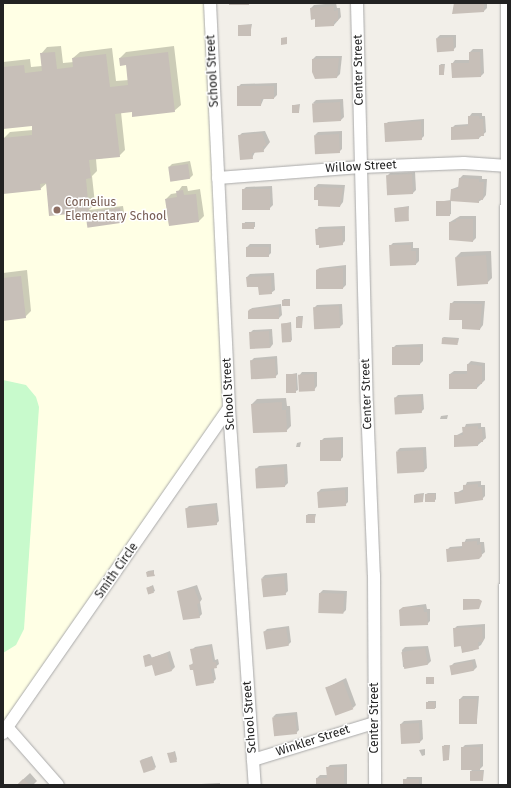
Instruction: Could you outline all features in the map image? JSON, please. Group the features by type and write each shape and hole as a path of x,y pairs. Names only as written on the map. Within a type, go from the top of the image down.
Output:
{"street":[{"name":"School Street","path":"210,3 229,408 255,785"},
{"name":"Center Street","path":"358,3 361,167 374,575 375,785"},
{"path":"505,785 507,3"},
{"name":"Willow Street","path":"218,178 361,167 464,163 506,165"},
{"name":"Smith Circle","path":"5,730 229,408"},
{"name":"Winkler Street","path":"253,760 374,723"},
{"path":"5,730 58,785"}],"shaded area":[{"path":"3,3 208,3 227,407 3,729"}],"green space":[{"path":"3,380 26,385 36,397 39,407 24,629 16,645 3,653"}],"building":[{"path":"229,3 249,3 249,5 229,5"},
{"path":"454,3 484,3 484,12 452,14"},
{"path":"334,6 334,11 338,10 338,21 334,21 334,26 315,27 315,19 311,20 310,8"},
{"path":"238,25 251,25 251,36 238,36"},
{"path":"287,37 287,44 281,45 281,38"},
{"path":"453,37 454,51 437,52 436,38"},
{"path":"55,52 57,69 73,67 72,58 106,54 110,87 128,85 126,65 120,66 119,58 168,52 175,112 132,117 132,112 115,114 120,157 89,160 91,178 86,179 89,212 49,216 46,183 40,184 41,190 3,194 3,138 32,135 32,126 3,129 3,67 24,65 25,73 42,71 40,53"},
{"path":"469,52 480,52 481,77 452,78 451,63 469,63"},
{"path":"339,58 337,78 315,79 312,72 312,59"},
{"path":"439,65 444,65 444,75 439,75"},
{"path":"237,86 274,86 274,99 261,99 261,106 237,106"},
{"path":"340,102 341,121 313,122 312,103"},
{"path":"292,105 299,105 299,113 292,113"},
{"path":"468,116 479,116 480,119 483,119 484,136 479,136 479,139 451,140 451,127 468,126"},
{"path":"421,121 422,140 385,142 384,123"},
{"path":"262,133 267,146 263,146 264,152 252,153 253,159 240,160 238,135"},
{"path":"339,134 340,153 315,154 314,135"},
{"path":"188,164 190,179 170,182 168,167"},
{"path":"412,174 413,194 387,195 386,175"},
{"path":"459,178 479,179 479,182 484,182 483,200 479,199 479,203 450,201 451,189 458,189"},
{"path":"314,187 343,188 340,207 318,206 318,200 314,200"},
{"path":"242,189 270,189 270,210 242,210"},
{"path":"183,190 184,195 196,194 199,222 169,226 165,199 177,197 176,191"},
{"path":"436,201 450,201 450,216 436,216"},
{"path":"408,207 409,221 395,222 394,208"},
{"path":"120,208 122,223 87,228 85,213"},
{"path":"456,219 473,219 473,242 449,240 449,222 456,222"},
{"path":"242,223 254,223 254,229 242,229"},
{"path":"315,229 342,229 343,245 319,248 319,245 316,245"},
{"path":"389,245 411,245 411,251 416,251 416,265 390,266"},
{"path":"246,247 269,247 269,257 246,257"},
{"path":"486,255 488,284 457,286 455,257"},
{"path":"320,268 343,268 343,289 316,289 316,270"},
{"path":"21,276 26,318 3,321 3,278"},
{"path":"271,276 272,294 259,295 258,287 247,287 246,277"},
{"path":"282,300 290,300 290,306 282,306"},
{"path":"450,303 482,304 480,330 462,329 462,320 449,320"},
{"path":"339,306 340,328 314,329 313,307"},
{"path":"279,307 279,319 248,319 248,311 250,309"},
{"path":"296,317 302,317 302,328 296,328"},
{"path":"281,323 290,323 291,342 282,342"},
{"path":"269,331 270,348 250,349 249,332"},
{"path":"442,338 458,339 458,345 442,344"},
{"path":"392,347 420,347 420,365 392,365"},
{"path":"275,359 276,378 251,379 250,360"},
{"path":"467,364 482,366 482,384 477,384 477,389 449,389 449,374 467,374"},
{"path":"286,374 296,374 296,393 286,393"},
{"path":"314,374 315,391 299,392 298,375"},
{"path":"421,396 422,413 395,414 394,397"},
{"path":"282,402 282,410 286,410 287,432 253,433 251,404"},
{"path":"478,426 478,429 482,429 483,442 478,442 478,446 454,447 454,435 463,435 462,427"},
{"path":"320,440 341,440 341,461 320,461"},
{"path":"423,450 424,472 397,473 396,451"},
{"path":"284,467 285,487 256,488 255,469"},
{"path":"478,484 478,487 482,487 483,500 455,504 454,492 463,492 463,485"},
{"path":"345,490 346,506 318,508 317,492"},
{"path":"423,494 423,502 414,503 414,495"},
{"path":"425,494 435,494 435,502 425,502"},
{"path":"215,505 217,525 187,528 185,508"},
{"path":"306,515 315,515 315,523 306,523"},
{"path":"477,541 477,545 481,544 482,556 479,559 447,562 446,549 462,548 462,542"},
{"path":"153,571 155,576 147,577 146,572"},
{"path":"284,576 286,595 263,597 261,578"},
{"path":"152,586 154,593 148,594 146,588"},
{"path":"194,588 200,603 197,604 200,618 183,620 177,591"},
{"path":"319,593 344,594 343,614 318,613"},
{"path":"463,599 479,599 482,601 479,609 463,610"},
{"path":"403,607 423,607 424,612 427,612 428,625 400,626 399,610"},
{"path":"482,627 483,642 478,642 479,649 462,653 461,646 454,647 453,628"},
{"path":"286,628 289,646 266,649 263,632"},
{"path":"210,646 213,662 216,662 217,668 211,669 214,683 196,686 193,670 190,670 189,665 193,664 190,649"},
{"path":"425,648 428,665 404,669 401,652"},
{"path":"167,653 172,671 155,676 152,665 145,667 143,656 149,654 150,658"},
{"path":"472,661 474,671 451,675 449,665"},
{"path":"426,677 434,677 434,684 426,684"},
{"path":"343,681 353,709 335,716 325,687"},
{"path":"459,699 477,699 477,724 459,724"},
{"path":"426,702 435,702 435,709 426,709"},
{"path":"295,715 297,734 274,736 272,717"},
{"path":"419,723 420,743 401,744 400,724"},
{"path":"449,745 449,760 443,761 442,746"},
{"path":"461,747 480,747 480,770 461,770"},
{"path":"174,752 177,762 170,763 167,753"},
{"path":"151,757 155,769 144,773 140,761"},
{"path":"326,767 344,767 344,785 316,785 316,778 327,778"},
{"path":"470,771 483,771 483,781 470,781"},
{"path":"23,779 30,785 17,785"},
{"path":"403,779 419,779 419,785 403,785"}],"place":[{"name":"Cornelius Elementary School","path":"57,210"}]}
